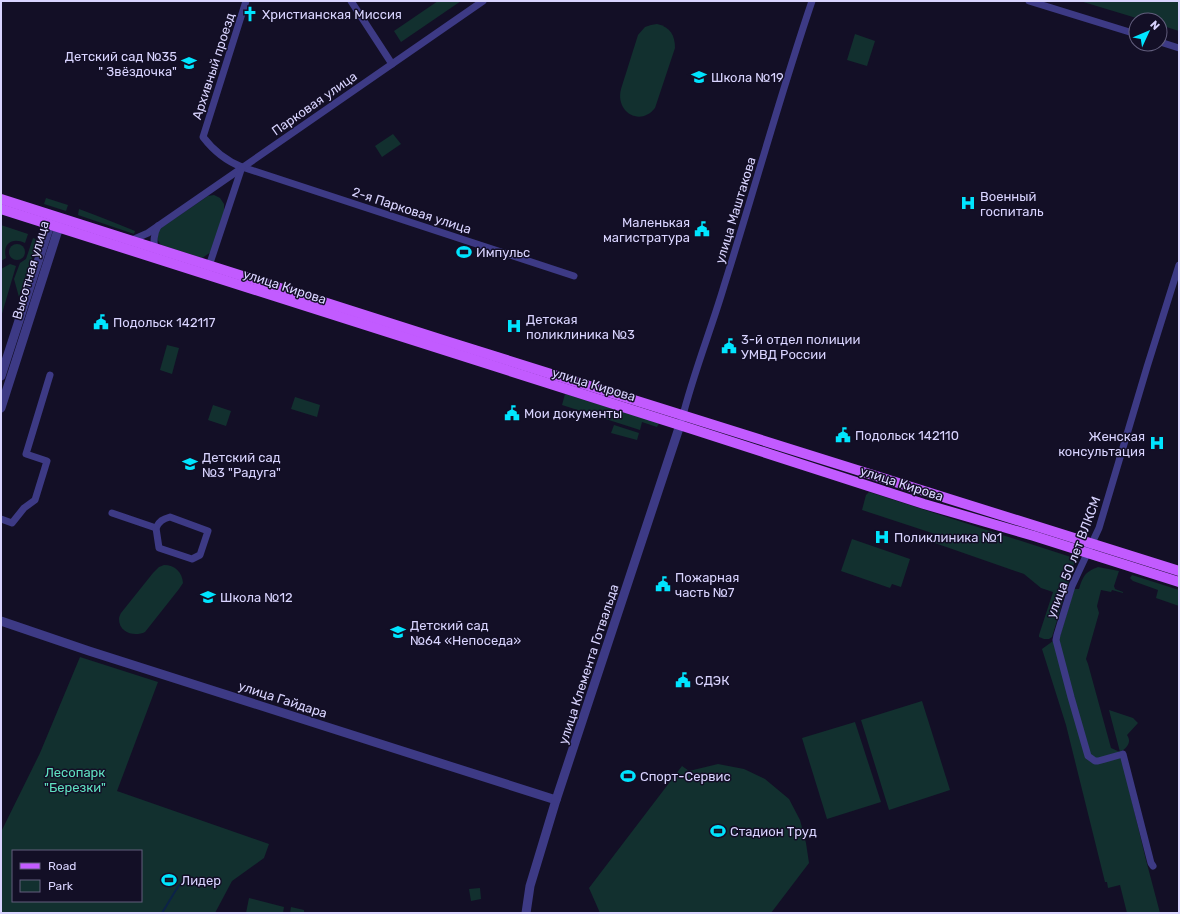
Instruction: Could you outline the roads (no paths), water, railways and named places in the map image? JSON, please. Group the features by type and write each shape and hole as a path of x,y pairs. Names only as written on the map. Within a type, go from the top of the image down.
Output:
{"main road":[{"name":"улица Кирова","path":"1,199 154,247 208,270 681,420 924,504 1179,571"},
{"name":"улица Кирова","path":"1,209 163,261 208,270"},
{"name":"улица Кирова","path":"1089,548 1179,582"}],"street":[{"name":"Архивный проезд","path":"242,167 233,164 212,149 203,137 246,1"},
{"path":"351,1 392,64"},
{"name":"Парковая улица","path":"132,240 148,233 482,1"},
{"name":"улица Маштакова","path":"681,420 724,287 792,60 812,1"},
{"path":"1029,1 1128,32"},
{"path":"1168,45 1179,48"},
{"path":"208,270 242,167"},
{"name":"2-я Парковая улица","path":"242,167 574,276"},
{"name":"Высотная улица","path":"1,408 5,372 58,217"},
{"path":"158,225 154,235 154,247 163,261"},
{"name":"улица 50 лет ВЛКСМ","path":"1153,866 1123,754 1098,761 1095,761 1088,756 1056,645 1057,635 1072,586 1099,528 1104,513 1179,265"},
{"path":"1,520 12,523 24,508 35,500 47,461 26,454 50,375"},
{"name":"улица Клемента Готвальда","path":"526,913 530,886 556,800 681,420"},
{"path":"112,513 156,528"},
{"path":"170,517 208,531 200,555 192,559 159,548 156,528 160,520 170,517"},
{"name":"улица Гайдара","path":"1,621 89,651 556,800"}],"waterway":[{"path":"162,913 179,885"}],"place":[{"name":"Христианская Миссия","path":"250,14"},
{"name":"Детский сад №35 \" Звёздочка\"","path":"189,63"},
{"name":"Школа №19","path":"699,77"},
{"name":"Военный госпиталь","path":"968,203"},
{"name":"Маленькая магистратура","path":"702,229"},
{"name":"Импульс","path":"464,252"},
{"name":"Подольск 142117","path":"101,322"},
{"name":"Детская поликлиника №3","path":"514,326"},
{"name":"3-й отдел полиции УМВД России","path":"729,346"},
{"name":"Мои документы","path":"512,413"},
{"name":"Подольск 142110","path":"843,435"},
{"name":"Женская консультация","path":"1157,443"},
{"name":"Детский сад №3 \"Радуга\"","path":"190,464"},
{"name":"Поликлиника №1","path":"882,537"},
{"name":"Пожарная часть №7","path":"663,584"},
{"name":"Школа №12","path":"208,597"},
{"name":"Детский сад №64 «Непоседа»","path":"398,632"},
{"name":"СДЭК","path":"683,680"},
{"name":"Спорт-Сервис","path":"628,776"},
{"name":"Стадион Труд","path":"718,831"},
{"name":"Лидер","path":"169,880"}],"park label":[{"name":"Лесопарк \"Березки\"","path":"75,780"}]}
